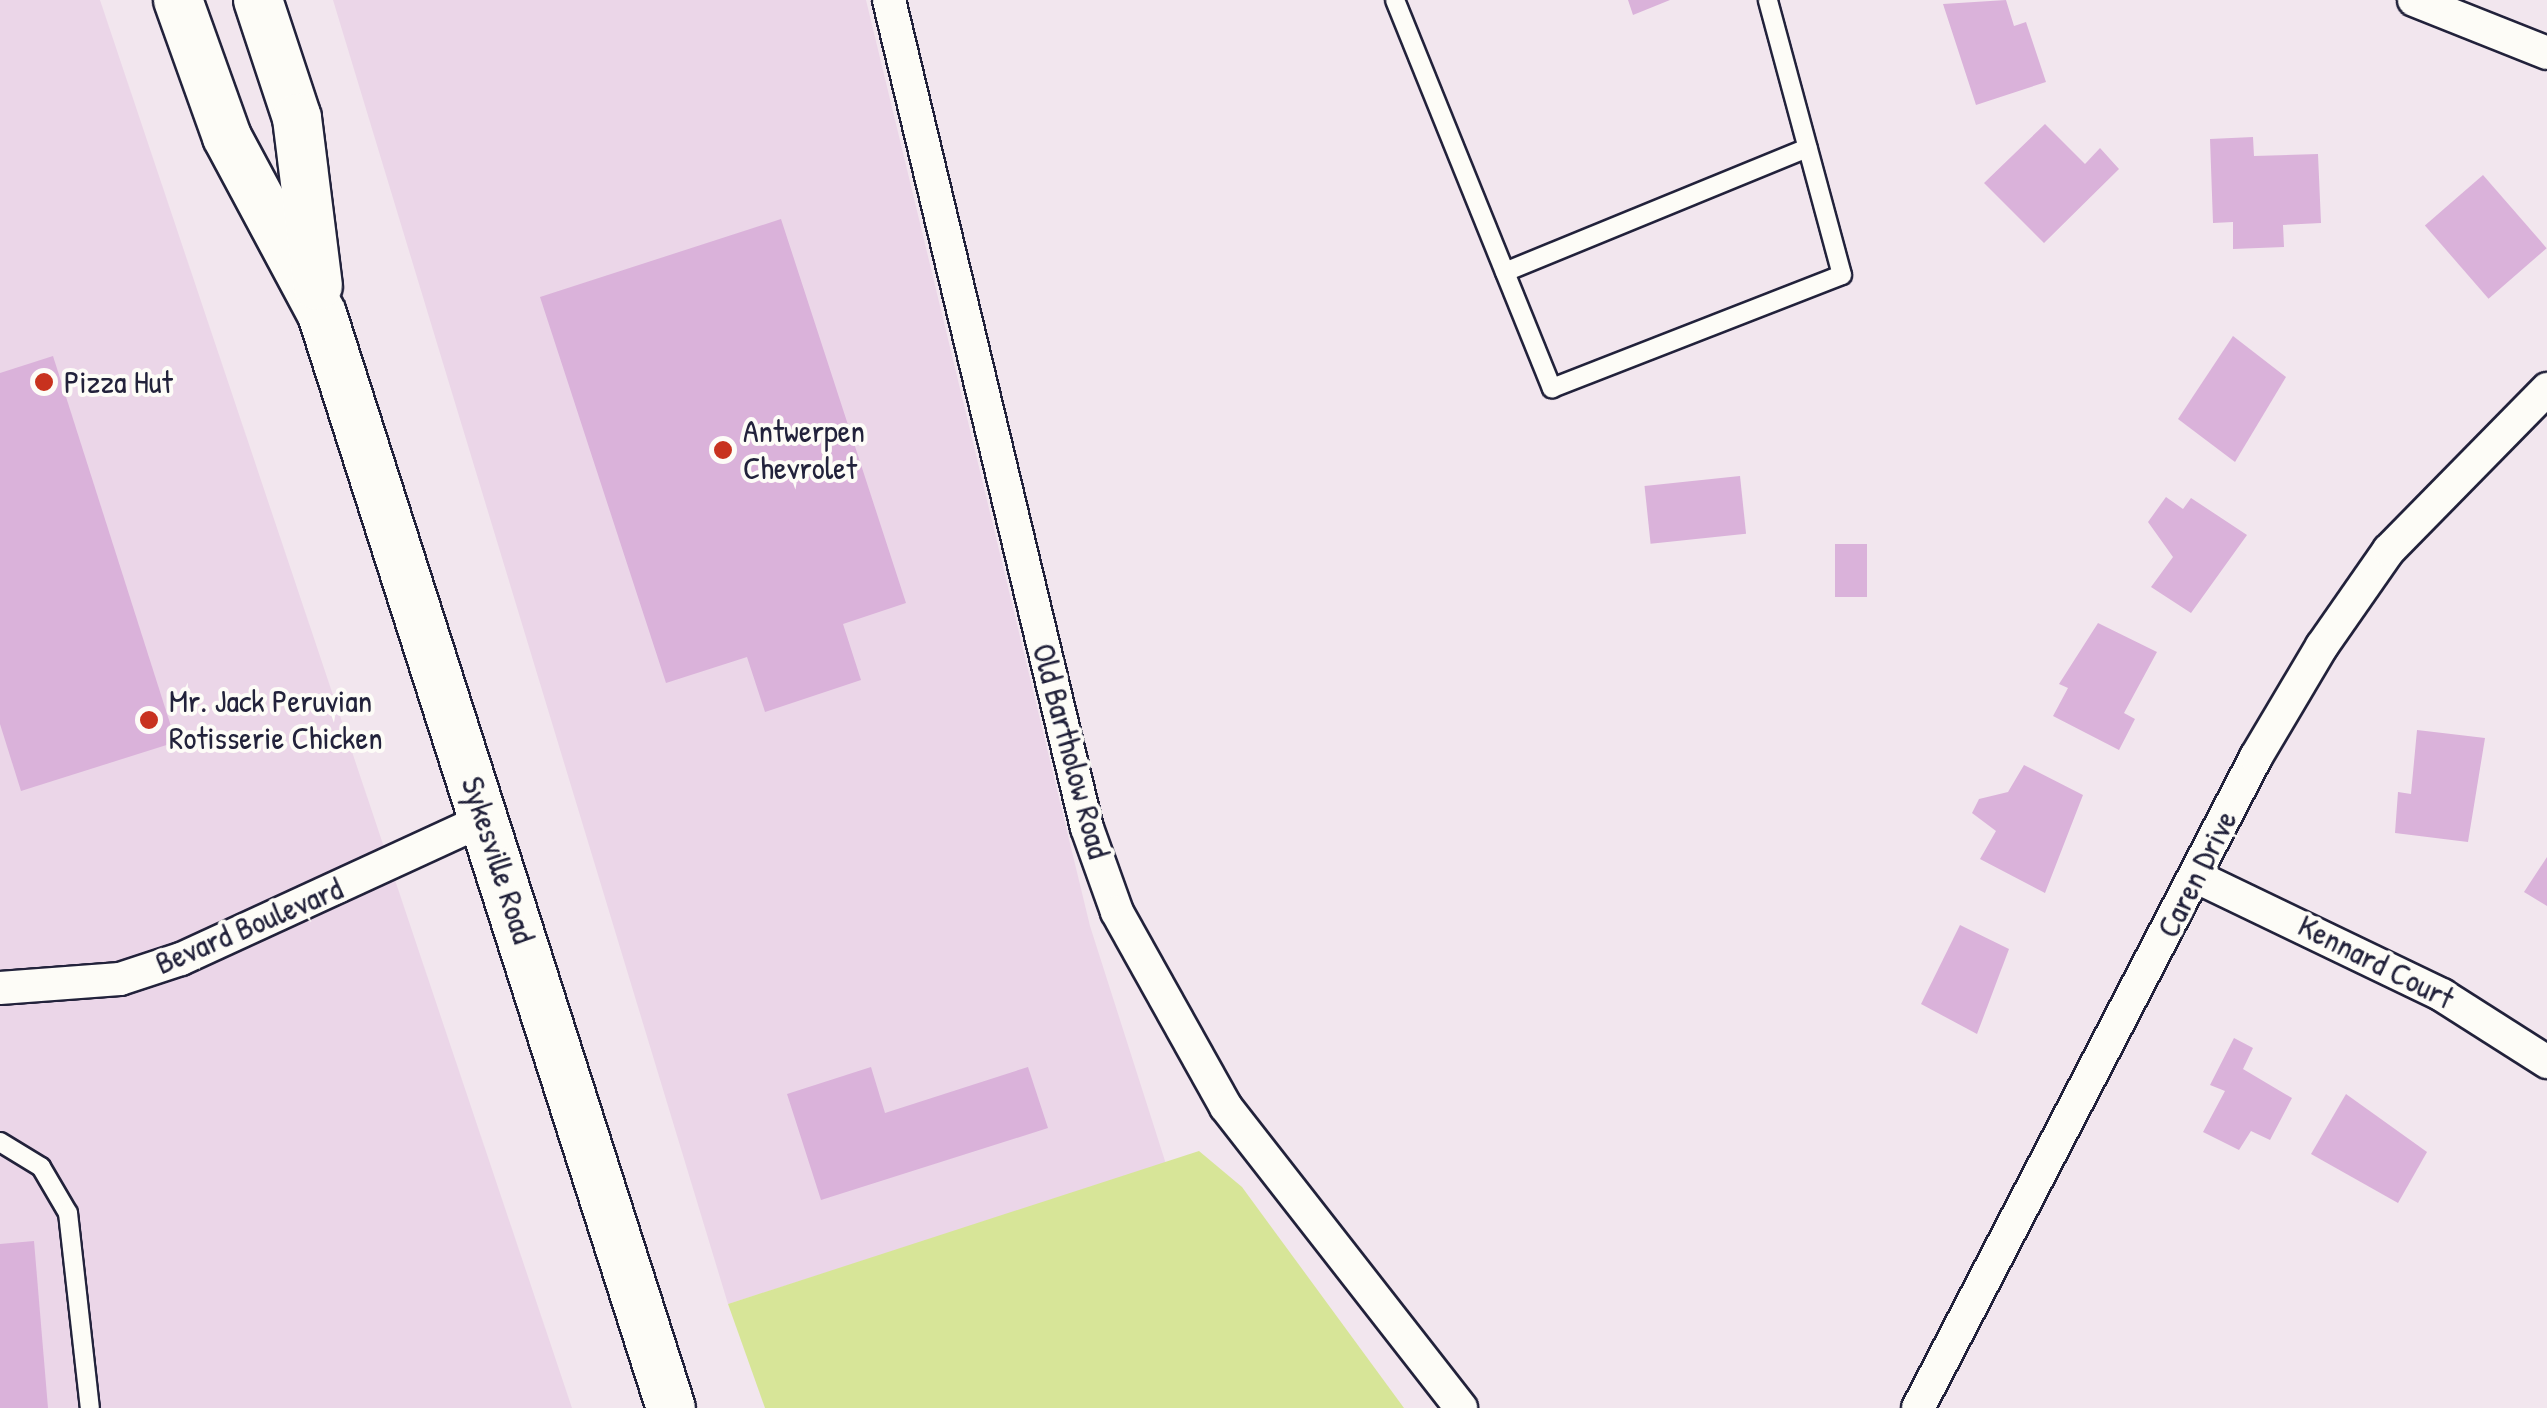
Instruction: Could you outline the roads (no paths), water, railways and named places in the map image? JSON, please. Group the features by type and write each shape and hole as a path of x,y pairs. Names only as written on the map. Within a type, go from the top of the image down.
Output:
{"main road":[{"name":"Sykesville Road","path":"178,0 228,136 322,314 671,1408"},
{"name":"Sykesville Road","path":"258,0 298,118 322,314"}],"street":[{"name":"Old Bartholow Road","path":"889,0 1083,809 1118,912 1226,1106 1460,1408"},
{"path":"2414,0 2547,53"},
{"name":"Caren Drive","path":"1918,1408 2256,757 2388,550 2547,389"},
{"name":"Bevard Boulevard","path":"0,988 120,978 181,959 485,819"},
{"name":"Kennard Court","path":"2197,877 2442,995 2547,1062"}],"lane":[{"path":"1395,0 1552,388 1842,275 1768,0"},
{"path":"1505,272 1808,148"},
{"path":"0,1142 41,1167 68,1213 90,1408"}],"place":[{"name":"Pizza Hut","path":"44,382"},
{"name":"Antwerpen Chevrolet","path":"723,450"},
{"name":"Mr. Jack Peruvian Rotisserie Chicken","path":"149,720"}]}
